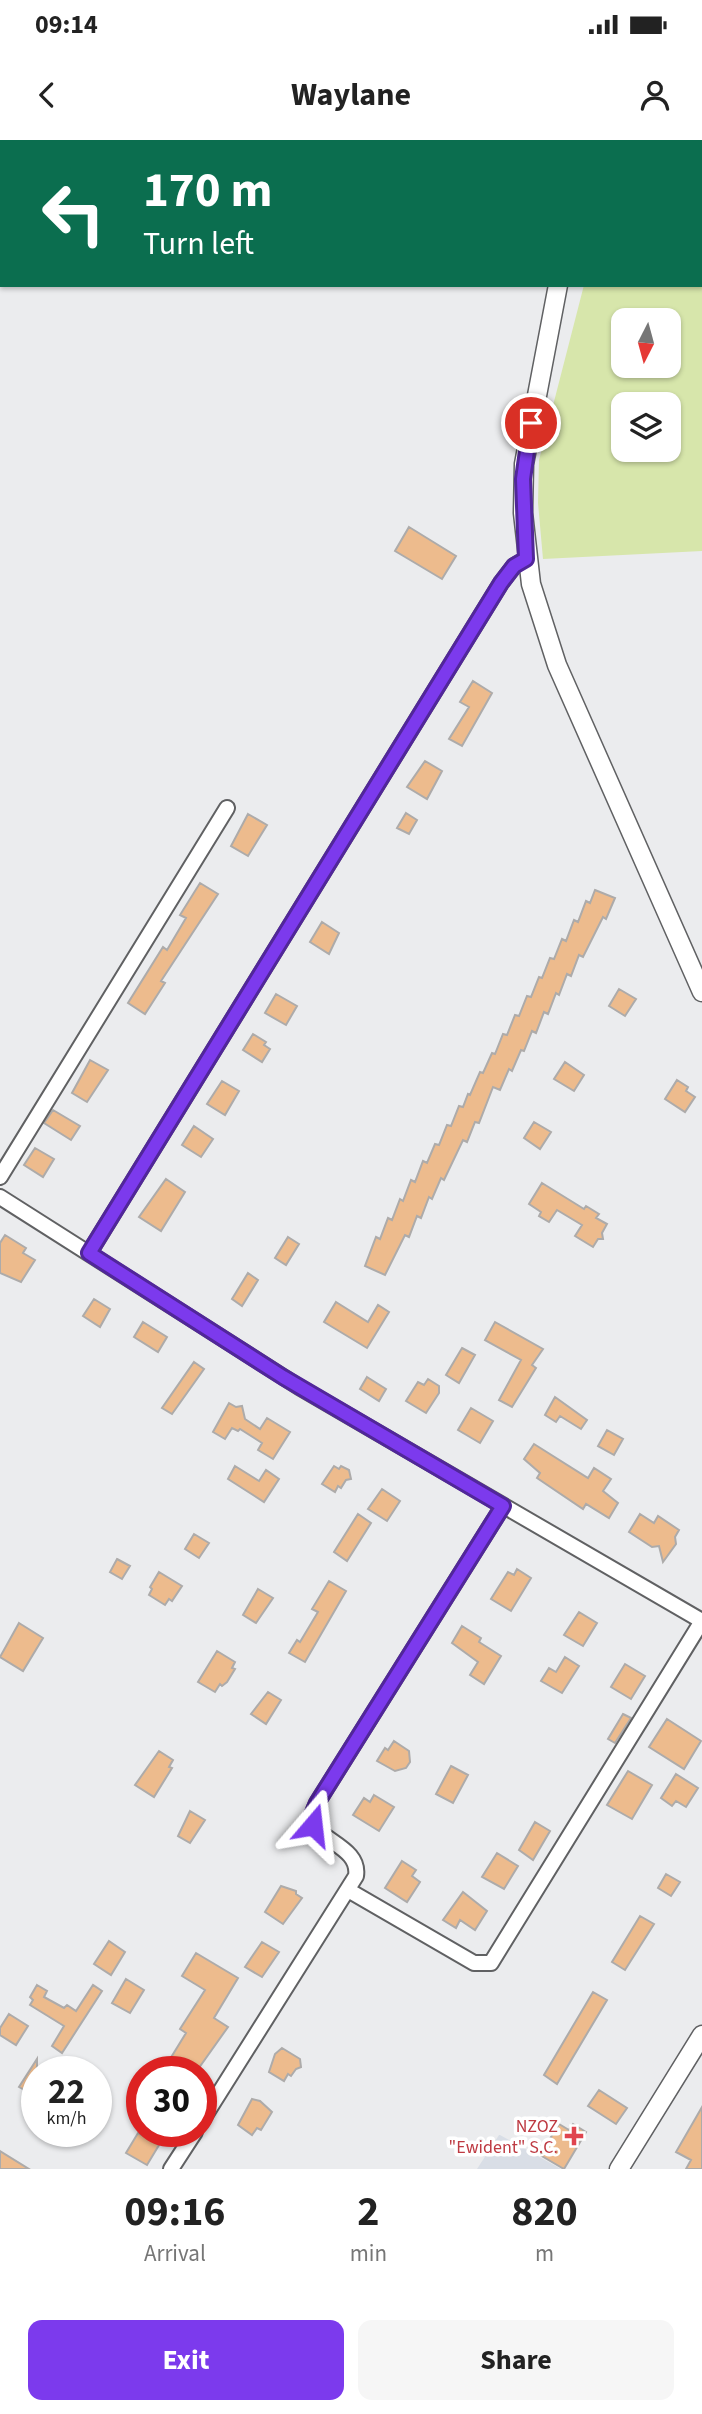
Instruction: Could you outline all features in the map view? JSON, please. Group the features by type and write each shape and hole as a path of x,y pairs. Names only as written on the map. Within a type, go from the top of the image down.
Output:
{"street":[{"path":"558,287 524,464 526,559 534,601 554,656 702,992"},
{"path":"89,1253 501,583 514,566 526,559"},
{"path":"0,1177 227,808"},
{"path":"0,1197 299,1387 702,1621 491,1962 481,1965 474,1963 348,1890"},
{"path":"217,2097 355,1876 355,1860 317,1830 312,1820 313,1810 503,1506"},
{"path":"619,2169 702,2035"},
{"path":"171,2169 185,2147"}],"shaded area":[{"path":"500,2135 561,2169 477,2169"}],"green space":[{"path":"583,287 702,287 702,551 543,559 538,503 539,460"}],"building":[{"path":"409,527 456,556 442,579 395,551"},
{"path":"473,681 492,693 462,746 449,739 469,707 460,702"},
{"path":"425,761 442,771 427,799 407,787"},
{"path":"406,813 417,820 409,834 397,828"},
{"path":"248,814 267,825 248,856 231,846"},
{"path":"200,883 218,894 161,981 165,983 145,1014 128,1003 163,947 167,950 186,918 180,915"},
{"path":"595,890 615,898 606,919 603,917 583,957 579,955 571,976 567,974 559,995 556,993 548,1014 544,1012 536,1033 532,1031 524,1051 521,1050 512,1071 509,1069 500,1090 493,1087 479,1123 475,1122 467,1142 463,1140 444,1180 441,1178 432,1199 429,1197 421,1218 417,1216 409,1237 405,1235 385,1275 365,1266 376,1237 380,1239 388,1218 392,1220 411,1180 415,1182 423,1161 427,1163 435,1144 439,1145 447,1125 451,1126 459,1106 463,1107 480,1072 483,1073 492,1053 495,1054 503,1034 507,1035 515,1015 519,1016 527,996 531,997 550,958 554,959 562,939 566,941 574,920 578,922 586,901 590,903"},
{"path":"322,922 339,933 329,954 310,942"},
{"path":"619,989 636,999 625,1016 609,1006"},
{"path":"276,994 297,1006 286,1025 265,1013"},
{"path":"253,1034 266,1042 264,1045 270,1049 262,1062 243,1050"},
{"path":"90,1060 108,1070 87,1102 72,1093"},
{"path":"565,1062 584,1075 574,1091 554,1079"},
{"path":"677,1080 688,1087 686,1091 695,1097 685,1112 665,1099"},
{"path":"222,1081 239,1091 225,1115 207,1104"},
{"path":"53,1110 80,1126 71,1140 44,1123"},
{"path":"534,1122 551,1132 540,1149 524,1138"},
{"path":"194,1126 213,1139 201,1157 182,1145"},
{"path":"35,1148 54,1159 43,1177 24,1165"},
{"path":"166,1179 185,1192 161,1231 139,1217"},
{"path":"542,1183 584,1209 586,1206 599,1214 596,1218 607,1224 602,1233 603,1239 598,1239 593,1247 575,1236 582,1225 557,1210 549,1222 539,1216 541,1212 529,1204"},
{"path":"5,1235 26,1248 23,1253 35,1260 21,1282 0,1273 0,1243"},
{"path":"288,1237 299,1244 286,1265 275,1258"},
{"path":"248,1273 258,1280 242,1306 232,1299"},
{"path":"94,1299 110,1309 100,1327 83,1316"},
{"path":"336,1302 368,1322 378,1305 389,1312 367,1348 324,1322"},
{"path":"143,1322 167,1337 158,1352 134,1337"},
{"path":"495,1322 543,1349 532,1365 536,1368 512,1407 499,1400 521,1360 485,1340"},
{"path":"462,1348 475,1355 459,1383 446,1375"},
{"path":"194,1362 204,1369 172,1414 162,1408"},
{"path":"367,1377 386,1389 379,1401 360,1389"},
{"path":"428,1379 439,1386 439,1393 426,1413 406,1401 418,1382 424,1385"},
{"path":"555,1397 587,1420 581,1429 560,1416 556,1422 545,1415"},
{"path":"229,1403 236,1407 242,1406 245,1419 260,1429 267,1418 290,1432 273,1459 258,1450 262,1443 240,1429 238,1431 232,1428 225,1439 213,1432"},
{"path":"471,1408 493,1421 480,1443 458,1430"},
{"path":"607,1430 623,1439 614,1455 598,1446"},
{"path":"534,1444 588,1478 594,1468 611,1479 603,1491 618,1503 609,1518 586,1504 583,1509 537,1478 540,1473 524,1459"},
{"path":"235,1466 259,1481 266,1470 279,1479 264,1502 228,1479"},
{"path":"334,1466 349,1470 351,1479 346,1480 341,1488 338,1486 335,1492 322,1484"},
{"path":"382,1489 400,1501 387,1521 368,1509"},
{"path":"358,1514 371,1523 347,1561 334,1552"},
{"path":"640,1514 654,1523 658,1516 679,1530 675,1537 676,1544 663,1562 659,1546 652,1547 629,1532"},
{"path":"194,1534 209,1543 199,1558 185,1549"},
{"path":"117,1559 130,1566 122,1579 110,1572"},
{"path":"517,1569 531,1578 511,1611 491,1599 508,1572 514,1575"},
{"path":"159,1572 182,1586 172,1601 169,1599 165,1605 149,1595 152,1589 150,1587"},
{"path":"329,1581 346,1591 305,1662 289,1653 297,1640 300,1642 318,1612 312,1609"},
{"path":"258,1589 273,1598 256,1623 243,1615"},
{"path":"579,1612 597,1623 583,1646 564,1635"},
{"path":"19,1623 43,1638 23,1671 0,1657"},
{"path":"462,1626 481,1638 479,1642 501,1656 484,1684 470,1675 478,1662 452,1643"},
{"path":"217,1651 235,1662 232,1668 235,1669 227,1682 222,1686 220,1684 215,1692 198,1682"},
{"path":"565,1657 579,1666 562,1693 541,1681 549,1668 556,1672"},
{"path":"625,1664 645,1676 631,1699 611,1687"},
{"path":"268,1692 281,1700 266,1724 251,1714"},
{"path":"623,1714 631,1718 615,1743 608,1739"},
{"path":"667,1719 701,1741 684,1769 649,1747"},
{"path":"394,1741 409,1751 410,1762 406,1768 395,1771 377,1761 385,1748 388,1750"},
{"path":"159,1751 173,1760 169,1767 172,1768 154,1797 135,1785"},
{"path":"451,1766 468,1775 453,1803 436,1794"},
{"path":"628,1771 652,1785 632,1819 607,1805"},
{"path":"676,1774 698,1788 686,1807 676,1801 672,1806 661,1798"},
{"path":"374,1795 394,1807 379,1831 353,1815 364,1798 370,1802"},
{"path":"190,1811 205,1820 190,1843 178,1836"},
{"path":"535,1822 550,1831 533,1860 519,1850"},
{"path":"497,1853 518,1866 504,1889 482,1877"},
{"path":"402,1861 416,1870 412,1876 420,1882 407,1902 385,1888"},
{"path":"666,1874 680,1882 671,1896 658,1888"},
{"path":"281,1886 296,1891 302,1898 283,1924 265,1912"},
{"path":"463,1892 487,1911 475,1930 460,1920 456,1928 443,1920"},
{"path":"640,1916 654,1924 625,1970 612,1962"},
{"path":"109,1941 125,1952 111,1975 94,1964"},
{"path":"262,1942 279,1952 262,1977 245,1967"},
{"path":"196,1953 238,1978 214,2018 228,2027 207,2056 172,2056 186,2033 180,2029 205,1990 182,1976"},
{"path":"126,1979 144,1990 130,2013 112,2003"},
{"path":"37,1985 47,1991 44,1997 76,2011 93,1985 102,1991 62,2053 52,2046 64,2026 30,2005 33,2000 30,1997"},
{"path":"593,1992 607,2000 557,2084 544,2075"},
{"path":"9,2014 28,2026 16,2045 0,2035 0,2028"},
{"path":"282,2048 300,2059 301,2067 291,2076 288,2074 284,2081 269,2072 275,2054"},
{"path":"599,2090 627,2108 616,2124 588,2106"},
{"path":"252,2099 260,2101 272,2112 261,2130 257,2128 252,2135 238,2125"},
{"path":"702,2107 702,2169 686,2169 691,2160 676,2152"},
{"path":"559,2124 569,2130 573,2124 586,2132 564,2169 540,2155"},
{"path":"130,2147 158,2147 147,2165 126,2153"},
{"path":"0,2151 29,2169 0,2169"}],"place":[{"name":"NZOZ \"Ewident\" S.C.","path":"574,2136"}],"route":[{"path":"313,1825 312,1815 317,1803 503,1506 283,1377 89,1253 501,583 514,566 526,559 523,479 531,423"}]}
